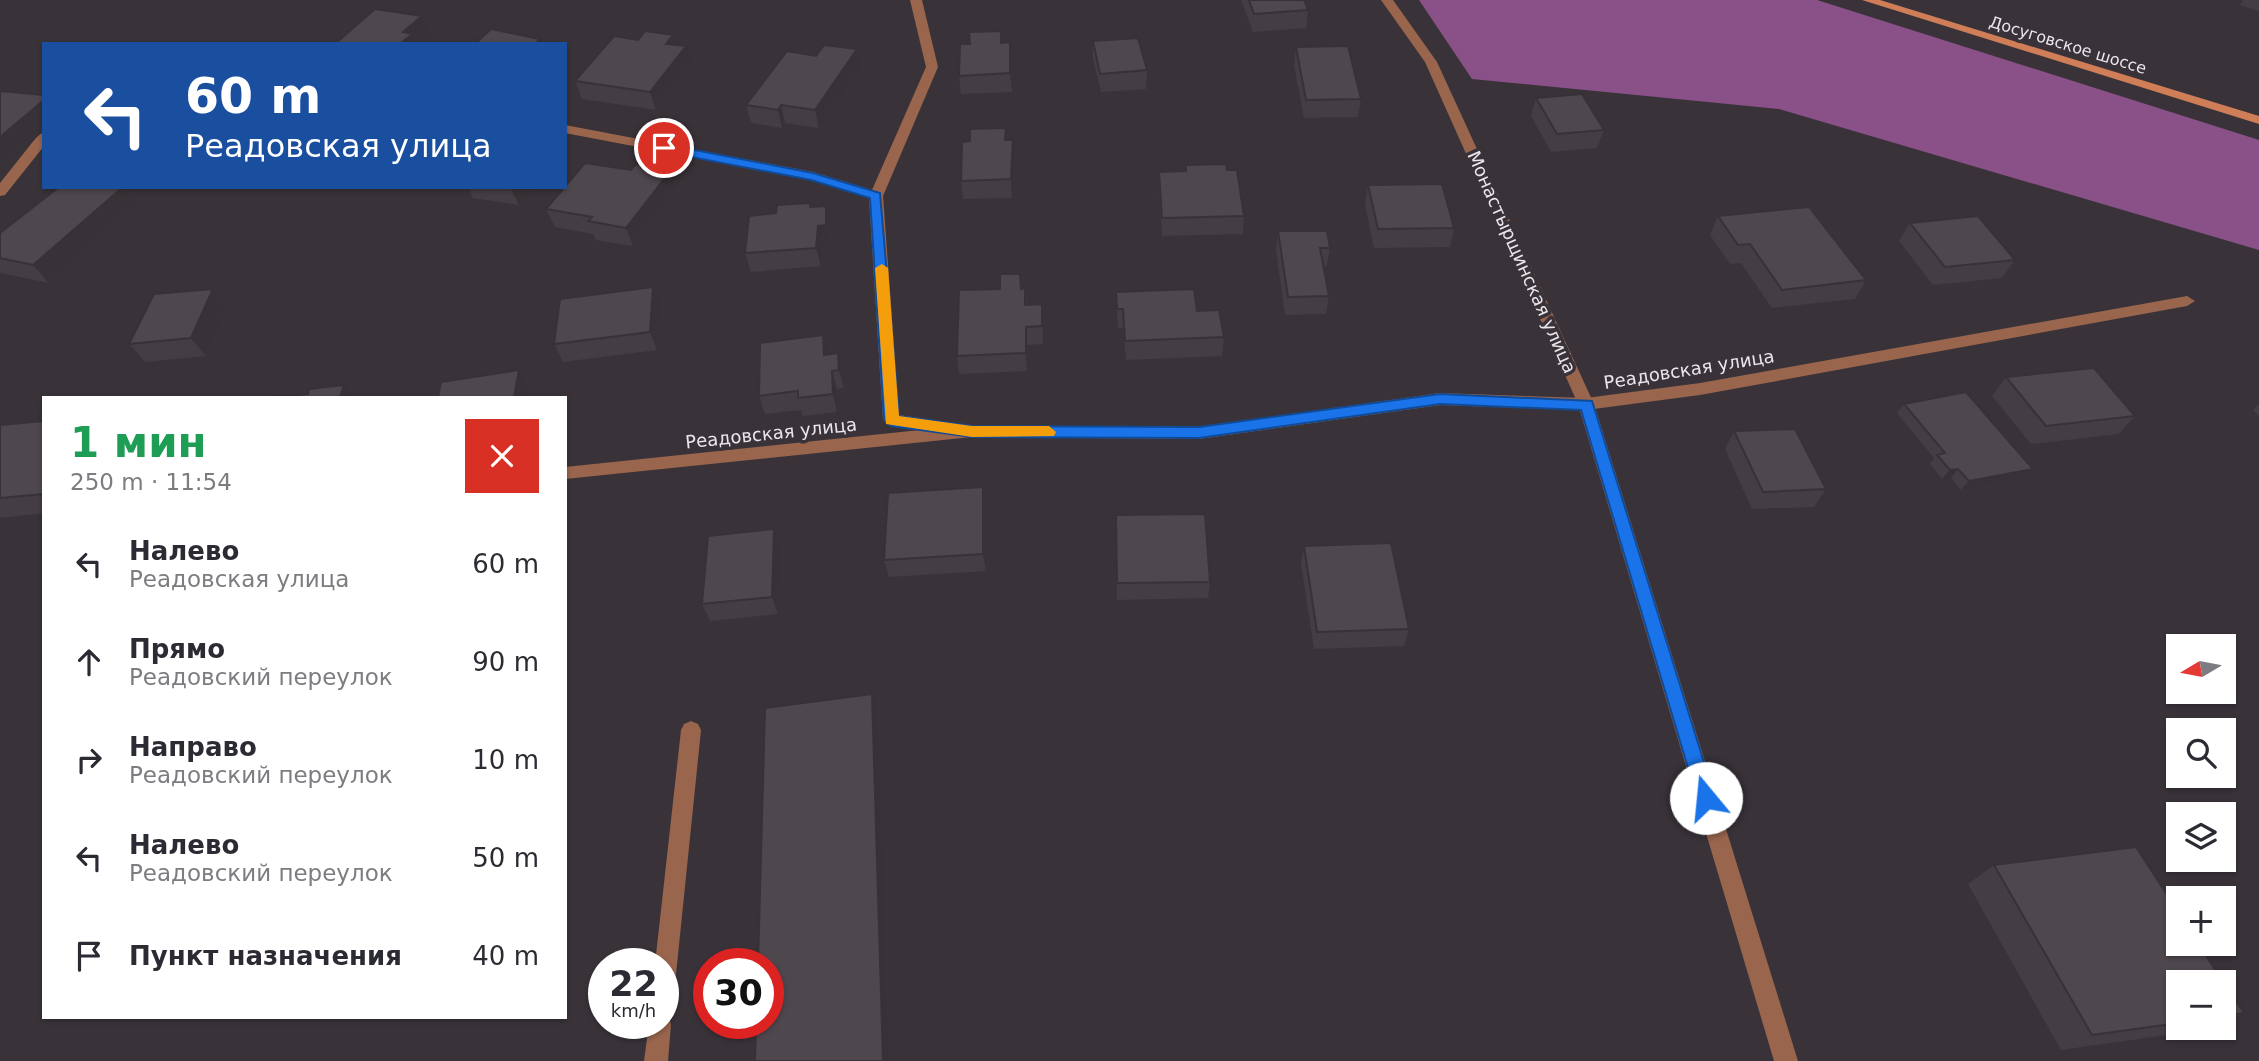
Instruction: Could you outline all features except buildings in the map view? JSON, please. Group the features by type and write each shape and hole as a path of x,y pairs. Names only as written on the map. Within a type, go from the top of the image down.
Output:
{"main road":[{"name":"Досуговское шоссе","path":"1868,0 2259,120"}],"street":[{"path":"916,0 932,67 876,196 891,420 972,431"},
{"name":"Монастырщинская улица","path":"1387,0 1431,62 1586,404 1786,1061"},
{"path":"567,129 813,177 876,196"},
{"path":"0,191 42,140"},
{"name":"Реадовская улица","path":"567,473 972,431 1199,433 1440,399 1586,404 1700,389 2187,302"},
{"path":"668,948 691,730"},
{"path":"656,1061 658,1039"}],"shaded area":[{"path":"1419,0 1817,0 2259,140 2259,250 1779,109 1472,79"}],"slow traffic":[{"path":"882,268 891,420 972,431 1049,432"}],"route":[{"path":"664,148 813,177 876,196 887,328 891,420 972,431 1199,433 1440,399 1586,404 1706,798"}]}
